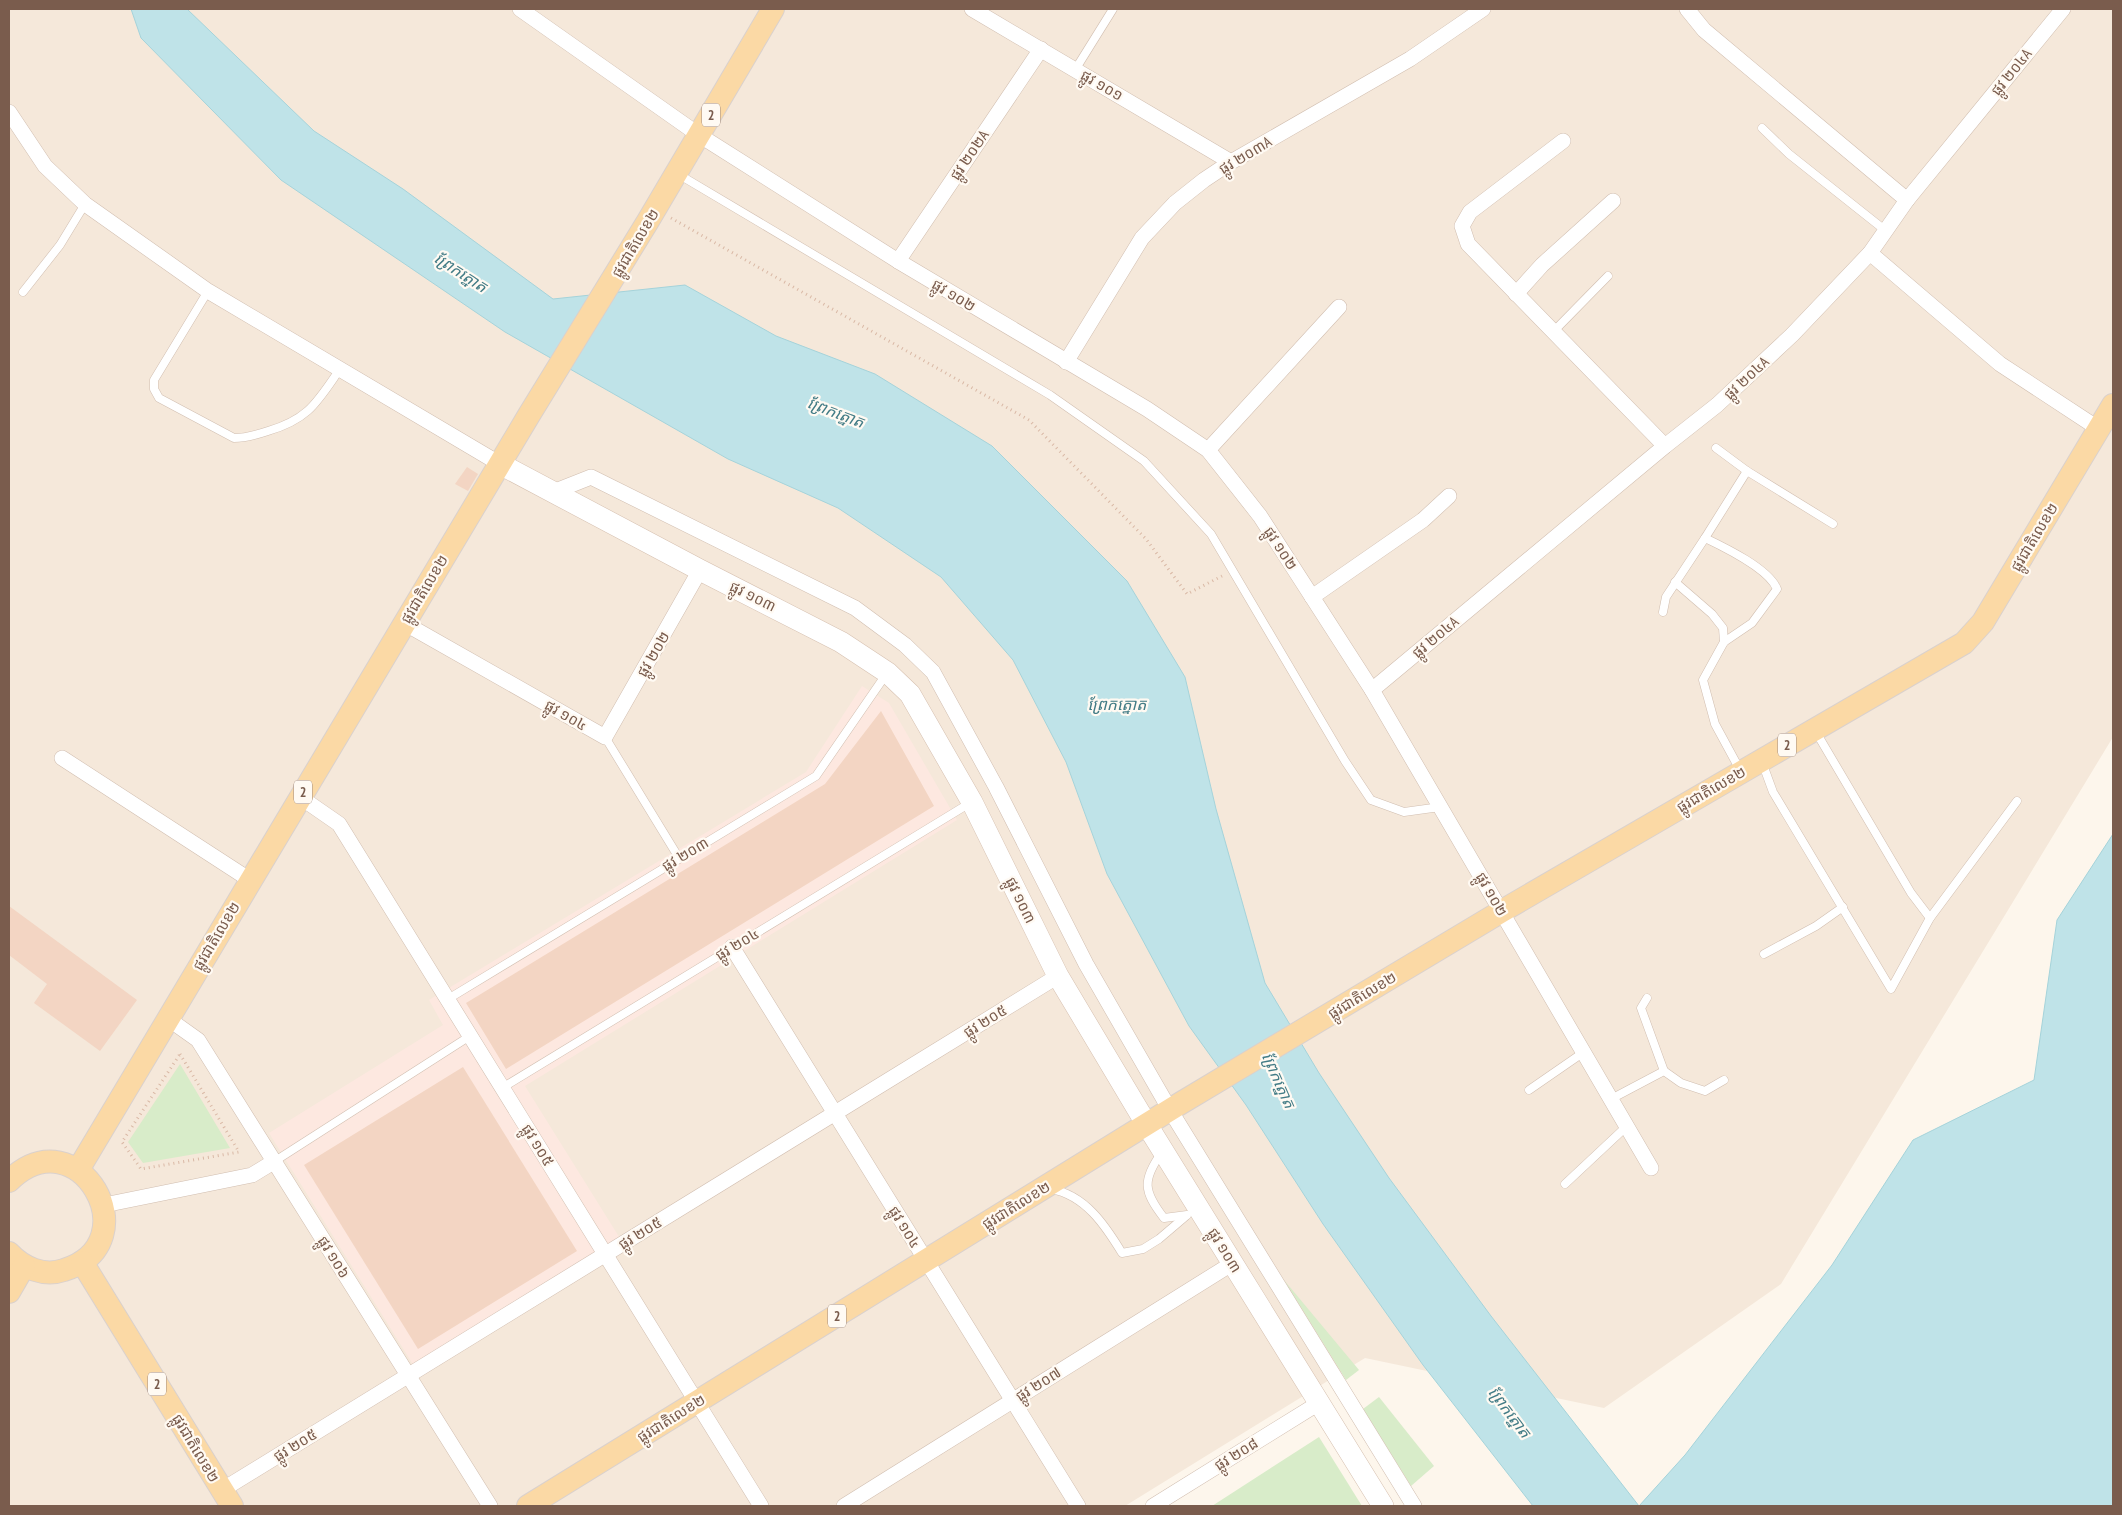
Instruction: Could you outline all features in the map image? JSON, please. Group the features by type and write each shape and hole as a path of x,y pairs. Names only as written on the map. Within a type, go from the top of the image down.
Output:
{"main road":[{"name":"ផ្លូវជាតិលេខ២","path":"78,1170 167,1018 529,415 652,215 773,9"},
{"name":"ផ្លូវជាតិលេខ២","path":"528,1506 1176,1106 1502,911 1964,642 1983,622 2113,405"},
{"path":"9,1181 18,1173 32,1166 47,1162 63,1164 78,1170 89,1179 104,1205 104,1229 92,1253 73,1268 56,1272 38,1271 16,1260 9,1292"},
{"name":"ផ្លូវជាតិលេខ២","path":"82,1262 227,1498"}],"street":[{"name":"ផ្លូវ ១០២","path":"520,9 699,134 898,261 1147,409 1208,450 1260,516 1372,690 1651,1168"},
{"name":"ផ្លូវ ១០១","path":"972,9 1231,162"},
{"name":"ផ្លូវ ២០៣A","path":"1066,362 1142,238 1175,203 1231,162 1410,59 1483,9"},
{"path":"1687,9 1704,30 1907,200"},
{"name":"ផ្លូវ ២០៤A","path":"1372,690 1716,405 1792,335 1870,253 1907,200 2063,9"},
{"name":"ផ្លូវ ២០២A","path":"898,261 1041,49"},
{"path":"9,112 45,166 84,204 208,291 500,464"},
{"path":"1563,140 1470,212 1462,226 1468,244 1665,446"},
{"path":"1516,294 1542,265 1613,200"},
{"path":"1870,253 2000,364 2099,430"},
{"path":"1208,450 1339,307"},
{"name":"ផ្លូវ ១០៣","path":"500,464 841,642 888,673 910,694 972,802 1058,976 1163,1150 1194,1214 1233,1262 1383,1506"},
{"path":"553,492 590,477 855,608 905,645 933,672 996,787 1086,964 1176,1106 1414,1506"},
{"path":"1312,597 1423,520 1449,496"},
{"name":"ផ្លូវ ២០២","path":"605,737 700,570"},
{"name":"ផ្លូវ ១០៤","path":"404,623 605,737"},
{"path":"62,758 250,880"},
{"name":"ផ្លូវ ១០៥","path":"300,797 339,824 761,1506"},
{"name":"ផ្លូវ ១០៤","path":"732,947 1078,1506"},
{"name":"ផ្លូវ ២០៥","path":"227,1498 408,1376 1058,976"},
{"name":"ផ្លូវ ១០៦","path":"167,1018 198,1040 490,1506"},
{"path":"104,1205 252,1175 275,1161"},
{"name":"ផ្លូវ ២០៧","path":"844,1506 1233,1262"},
{"name":"ផ្លូវ ២០៨","path":"1153,1506 1319,1403"}],"lane":[{"path":"1075,70 1113,9"},
{"path":"1762,128 1789,154 1886,231"},
{"path":"677,173 1050,395 1144,461 1211,534 1345,761 1371,800 1404,812 1441,807"},
{"path":"23,292 60,245 84,204"},
{"path":"1553,332 1608,276"},
{"path":"208,291 154,380 154,389 159,398 234,438 244,438 288,425 304,415 318,400 340,369"},
{"path":"1716,448 1747,471 1833,524"},
{"path":"1663,612 1666,597 1747,471"},
{"path":"1705,538 1765,573 1774,581 1777,590 1752,623 1724,642 1703,680 1715,724 1741,771"},
{"path":"1675,582 1712,614 1723,628 1724,642"},
{"name":"ផ្លូវ ២០៣","path":"448,999 816,776 888,673"},
{"path":"1815,729 1911,893 1930,918"},
{"name":"ផ្លូវ ១០៤","path":"605,737 679,858"},
{"path":"1761,760 1773,792 1891,989 1930,918 2017,801"},
{"name":"ផ្លូវ ២០៤","path":"502,1088 972,802"},
{"path":"1764,954 1816,926 1843,907"},
{"path":"1647,998 1641,1008 1664,1072 1680,1083 1705,1091 1724,1080"},
{"path":"275,1161 470,1036"},
{"path":"1529,1090 1584,1052"},
{"path":"1611,1098 1664,1072"},
{"path":"1565,1184 1627,1126"},
{"path":"1163,1150 1152,1166 1147,1184 1150,1201 1164,1218 1194,1214"},
{"path":"1044,1188 1065,1191 1094,1213 1122,1253 1142,1249 1194,1214"}],"path":[{"path":"652,215 1029,420 1146,539 1186,594 1233,570"},
{"path":"180,1054 239,1152 141,1169 122,1142 180,1054"}],"shaded area":[{"path":"9,9 2113,9 2113,737 1781,1284 1604,1408 1365,1358 1125,1506 9,1506"},
{"path":"862,686 889,703 957,820 525,1086 621,1240 414,1366 269,1133 443,1025 429,1000 806,772"}],"green space":[{"path":"180,1064 230,1148 143,1163 128,1142"},
{"path":"1284,1280 1359,1370 1346,1380"},
{"path":"1379,1397 1434,1466 1411,1486 1363,1409"},
{"path":"1319,1437 1362,1506 1212,1506"}],"water":[{"name":"ព្រែកត្នោត","path":"131,9 187,9 314,131 403,189 553,299 685,285 776,336 875,374 992,446 1127,581 1185,677 1216,809 1265,983 1319,1073 1389,1178 1491,1316 1639,1506 1533,1506 1423,1365 1323,1224 1246,1105 1189,1026 1107,874 1066,762 1013,660 941,577 838,508 728,459 505,332 281,180 141,38"},
{"path":"2113,834 2113,1506 1639,1506 1685,1455 1832,1265 1913,1140 2034,1080 2057,920"}],"building":[{"path":"467,467 478,474 468,491 455,484"},
{"path":"881,711 934,806 506,1069 466,1003 825,784"},
{"path":"9,906 137,1000 100,1051 34,1003 47,984 9,955"},
{"path":"463,1067 577,1251 418,1349 304,1165"}]}
